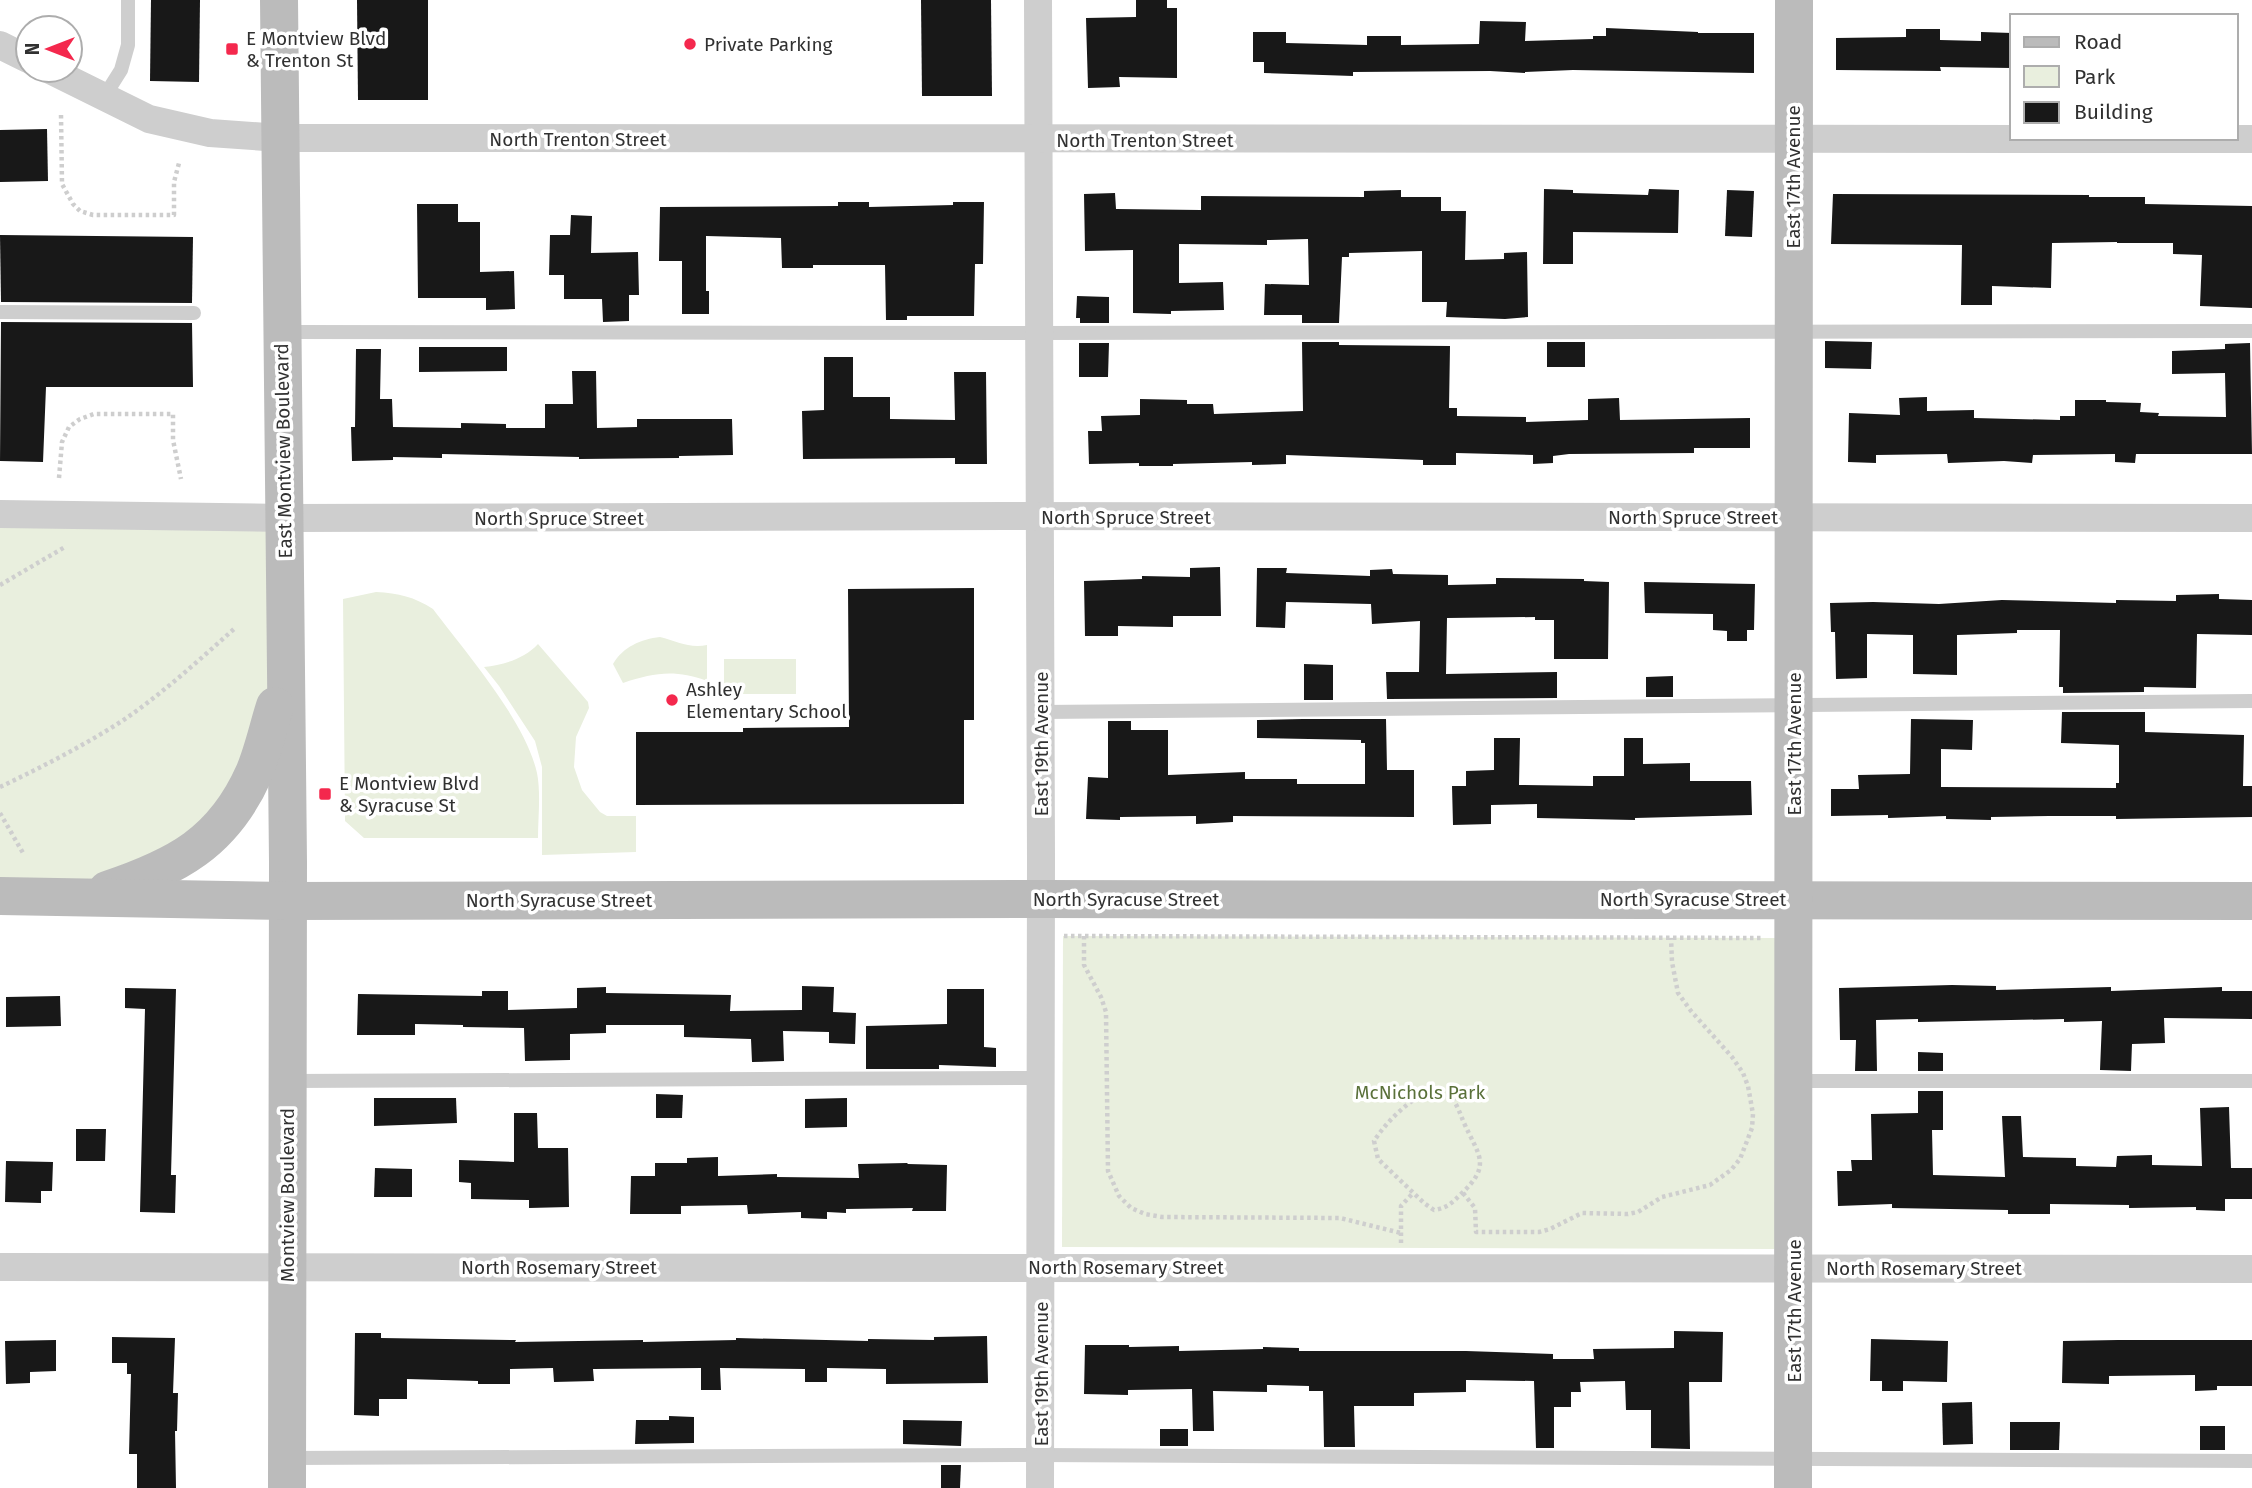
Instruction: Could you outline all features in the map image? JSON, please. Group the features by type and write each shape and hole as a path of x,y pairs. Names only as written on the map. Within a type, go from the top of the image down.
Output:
{"street":[{"name":"East Montview Boulevard","path":"279,0 288,901"},
{"name":"East 19th Avenue","path":"1038,0 1040,1488"},
{"name":"East 17th Avenue","path":"1793,1473 1794,0"},
{"name":"North Trenton Street","path":"78,84 149,119 210,133 280,138 2010,139"},
{"name":"North Spruce Street","path":"0,514 285,518 2252,518"},
{"path":"88,896 137,880 167,866 215,834 239,801 254,772 285,675"},
{"name":"North Syracuse Street","path":"0,896 288,901 2252,901"},
{"name":"Montview Boulevard","path":"287,1473 288,901"},
{"name":"North Rosemary Street","path":"0,1267 2252,1269"}],"lane":[{"path":"104,97 121,70 128,45 128,0"},
{"path":"0,312 194,313"},
{"path":"281,332 2252,331"},
{"path":"1041,712 2252,701"},
{"path":"287,1081 1041,1078"},
{"path":"1795,1081 2252,1081"},
{"path":"287,1473 1040,1455 1793,1473 2252,1461"}],"path":[{"path":"61,115 62,184 80,211 93,215 174,215 174,181 179,163"},
{"path":"59,478 62,442 69,427 80,419 94,414 173,414 173,440 181,479"},
{"path":"0,584 65,547"},
{"path":"0,787 52,763 122,721 178,679 234,629"},
{"path":"0,813 23,853"},
{"path":"1040,936 1795,938"},
{"path":"1084,936 1084,965 1106,1012 1108,1171 1119,1196 1131,1208 1144,1214 1162,1217 1340,1218 1401,1233 1401,1206 1413,1193"},
{"path":"1463,1193 1475,1208 1476,1232 1539,1232 1582,1213 1638,1212 1662,1197 1710,1185 1731,1170 1740,1159 1752,1128 1752,1099 1743,1073 1732,1057 1698,1020 1678,993 1671,938"},
{"path":"1433,1090 1452,1097 1478,1149 1479,1172 1475,1182 1463,1193 1446,1208 1434,1210 1378,1159 1374,1141 1380,1132 1422,1094 1433,1090"}],"green space":[{"path":"0,514 285,518 285,675 254,772 167,866 0,896"},
{"path":"376,592 406,596 433,609 508,709 537,773 538,838 364,838 345,821 343,599"},
{"path":"660,637 689,645 707,645 707,681 684,675 664,674 623,683 613,664 617,658 633,645"},
{"path":"538,644 588,702 589,708 576,737 574,767 582,790 600,812 607,816 636,816 636,852 542,855 542,767 535,741 484,667 513,660"},
{"path":"724,659 796,659 796,694 724,694"},
{"name":"McNichols Park","path":"1063,936 1778,938 1777,1249 1062,1247"}],"building":[{"path":"151,0 200,0 199,82 150,81"},
{"path":"357,0 428,0 428,100 358,100"},
{"path":"921,0 991,0 992,96 922,96"},
{"path":"1136,0 1167,0 1167,8 1177,8 1177,78 1119,77 1120,87 1088,88 1086,18 1136,17"},
{"path":"1480,21 1526,22 1525,41 1593,39 1593,36 1606,36 1606,28 1754,33 1754,73 1573,70 1525,73 1353,72 1353,76 1264,73 1264,62 1253,62 1253,32 1286,32 1286,43 1367,45 1367,36 1401,36 1401,45 1479,44"},
{"path":"1906,29 1940,29 1940,40 1981,41 1981,32 2010,33 2010,68 1940,67 1941,71 1836,70 1836,38 1906,37"},
{"path":"47,129 48,181 0,182 0,130"},
{"path":"1544,189 1573,190 1573,193 1648,195 1649,189 1679,190 1678,233 1573,232 1573,264 1543,264"},
{"path":"1401,190 1401,197 1441,197 1441,211 1466,211 1465,260 1504,259 1504,253 1527,252 1528,317 1446,317 1447,302 1422,302 1422,251 1349,253 1349,257 1342,257 1339,323 1302,323 1302,315 1264,315 1265,284 1309,285 1308,239 1267,240 1267,245 1179,244 1179,283 1223,282 1224,310 1171,311 1171,314 1133,313 1133,250 1085,251 1084,194 1115,193 1116,209 1201,210 1201,196 1364,197 1364,191"},
{"path":"1727,190 1754,191 1752,237 1725,236"},
{"path":"1833,194 2089,195 2145,197 2145,204 2252,206 2252,308 2200,306 2202,255 2173,254 2173,243 2117,242 2052,243 2051,288 1992,286 1992,305 1961,305 1962,245 1831,244"},
{"path":"838,202 869,202 869,207 984,202 983,264 975,264 974,316 907,316 907,320 886,320 885,265 782,268 781,238 706,236 706,291 709,291 709,314 682,314 682,261 659,261 660,207 838,206"},
{"path":"417,204 458,204 458,222 480,222 480,272 514,271 515,309 486,310 486,298 418,298"},
{"path":"571,215 592,216 591,253 638,252 639,295 629,295 629,321 603,322 602,299 564,299 564,275 549,275 550,235 570,235"},
{"path":"0,235 193,237 192,303 1,302"},
{"path":"1077,296 1109,297 1109,323 1080,323 1080,318 1076,318"},
{"path":"1,322 192,323 193,387 46,387 43,462 0,461"},
{"path":"1825,341 1872,342 1871,369 1825,368"},
{"path":"1302,342 1450,346 1449,408 1457,408 1457,416 1526,417 1526,422 1588,420 1588,399 1619,398 1620,420 1750,418 1750,448 1694,448 1694,453 1569,454 1553,456 1553,463 1533,464 1533,455 1456,453 1456,465 1423,465 1423,460 1286,455 1286,464 1089,464 1088,431 1102,431 1101,416 1140,415 1140,399 1187,400 1187,404 1213,404 1214,414 1303,411"},
{"path":"1547,342 1585,342 1585,367 1547,367"},
{"path":"1079,343 1109,343 1108,377 1079,377"},
{"path":"2250,343 2252,454 2136,454 2135,463 2115,462 2115,454 2033,455 2032,463 1948,463 1947,454 1876,455 1876,463 1848,462 1849,413 1900,415 1899,398 1927,397 1927,411 1974,410 1974,418 2060,420 2060,416 2075,416 2075,400 2141,403 2140,412 2159,413 2158,416 2226,417 2225,373 2172,374 2172,351 2225,349 2225,344"},
{"path":"419,347 507,347 507,371 419,372"},
{"path":"356,349 381,349 380,399 392,399 393,427 461,428 461,423 506,424 506,428 545,428 545,404 573,404 572,371 596,371 597,428 637,427 637,419 732,419 733,455 579,459 442,454 442,458 393,457 393,460 352,461 351,427 355,427"},
{"path":"824,357 853,357 853,397 890,397 890,419 955,420 954,372 986,372 987,464 955,464 955,458 803,459 802,411 824,410"},
{"path":"1220,567 1221,616 1173,616 1173,627 1118,626 1118,636 1085,636 1084,581 1142,579 1142,576 1190,577 1190,568"},
{"path":"1257,568 1287,568 1286,573 1370,576 1370,570 1392,569 1393,574 1448,575 1448,585 1496,584 1496,578 1584,579 1609,582 1608,659 1554,659 1554,620 1535,620 1535,617 1447,618 1446,674 1557,672 1557,698 1387,699 1386,672 1419,672 1420,621 1372,624 1371,604 1286,602 1285,628 1256,627"},
{"path":"1644,582 1755,584 1754,630 1747,630 1747,641 1727,641 1727,631 1713,630 1713,614 1645,613"},
{"path":"974,588 974,720 964,720 964,804 636,805 636,732 743,732 743,728 849,727 848,589"},
{"path":"2219,594 2219,599 2252,600 2252,635 2197,634 2196,688 2144,687 2144,692 2063,693 2063,687 2059,687 2060,630 1957,635 1957,675 1913,674 1913,635 1867,634 1867,678 1836,679 1835,632 1831,632 1830,603 1939,604 2002,600 2116,603 2116,600 2176,601 2176,595"},
{"path":"1304,664 1333,665 1333,700 1304,700"},
{"path":"1673,676 1673,697 1646,697 1646,677"},
{"path":"2062,712 2145,712 2145,732 2244,735 2243,786 2252,786 2252,817 2116,819 2116,816 2049,816 1991,817 1991,820 1946,819 1946,816 1831,816 1831,789 1859,789 1858,775 1910,774 1911,719 1973,720 1972,750 1941,749 1941,787 2116,788 2116,783 2119,783 2119,745 2061,743"},
{"path":"1386,719 1387,770 1414,770 1414,817 1233,816 1233,822 1196,824 1196,816 1086,819 1088,777 1108,778 1108,721 1131,721 1131,730 1168,730 1168,775 1245,772 1245,779 1297,779 1297,784 1365,784 1365,743 1361,743 1361,740 1257,738 1257,720"},
{"path":"1494,738 1520,738 1519,785 1593,786 1593,776 1624,776 1624,738 1643,738 1643,764 1690,763 1690,781 1751,781 1752,815 1635,820 1537,818 1537,804 1491,805 1491,824 1453,825 1452,786 1466,786 1466,771 1494,770"},
{"path":"802,986 834,987 833,1012 856,1013 855,1044 829,1043 829,1032 783,1031 784,1061 752,1062 751,1039 684,1037 684,1025 606,1025 606,1033 570,1034 570,1060 525,1061 524,1028 415,1024 415,1035 357,1035 358,994 482,996 482,991 508,991 508,1010 577,1008 577,988 606,987 606,993 731,995 730,1011 802,1010"},
{"path":"1996,986 1996,990 2111,987 2111,991 2222,987 2222,991 2252,991 2252,1019 2164,1018 2165,1043 2132,1044 2131,1071 2100,1070 2102,1021 1876,1020 1877,1071 1855,1071 1856,1040 1840,1040 1839,988"},
{"path":"125,988 176,989 171,1175 176,1175 175,1213 140,1212 145,1009 125,1008"},
{"path":"947,989 984,989 984,1047 996,1048 996,1067 939,1065 939,1069 866,1069 866,1026 947,1024"},
{"path":"60,996 61,1026 6,1027 6,997"},
{"path":"1918,1052 1943,1053 1943,1071 1918,1071"},
{"path":"1918,1091 1943,1091 1943,1130 1932,1130 1933,1175 2005,1177 2002,1116 2021,1116 2023,1157 2076,1158 2076,1166 2116,1167 2117,1156 2152,1155 2152,1165 2202,1166 2200,1108 2229,1107 2231,1168 2252,1168 2252,1199 2225,1199 2225,1211 2196,1210 2196,1207 2129,1208 2129,1205 2050,1204 2050,1214 2008,1214 2008,1210 1892,1208 1892,1204 1838,1206 1837,1171 1852,1171 1851,1160 1872,1160 1871,1114 1918,1113"},
{"path":"656,1094 683,1095 682,1118 656,1118"},
{"path":"374,1098 456,1098 457,1123 374,1126"},
{"path":"847,1098 847,1127 805,1128 805,1099"},
{"path":"514,1113 537,1113 538,1148 568,1148 569,1207 529,1208 529,1200 471,1199 471,1183 459,1182 459,1160 514,1162"},
{"path":"76,1129 106,1129 105,1161 76,1161"},
{"path":"718,1157 718,1176 777,1174 777,1177 859,1178 858,1164 947,1165 946,1211 912,1211 913,1208 846,1209 846,1213 827,1212 827,1219 801,1218 801,1212 748,1214 747,1205 681,1206 681,1214 630,1214 631,1176 655,1176 655,1163 687,1163 687,1158"},
{"path":"6,1161 53,1162 52,1191 41,1191 41,1203 5,1202"},
{"path":"375,1168 412,1169 412,1197 374,1197"},
{"path":"1674,1331 1723,1332 1722,1382 1689,1382 1690,1449 1651,1448 1651,1410 1626,1410 1625,1381 1580,1382 1581,1392 1571,1392 1571,1407 1554,1407 1554,1448 1536,1448 1534,1381 1466,1380 1466,1392 1414,1393 1414,1406 1354,1406 1355,1447 1324,1447 1323,1391 1309,1391 1309,1386 1267,1385 1267,1392 1213,1391 1214,1431 1193,1431 1192,1389 1128,1390 1128,1395 1084,1394 1085,1345 1179,1346 1179,1351 1263,1347 1299,1348 1299,1351 1466,1351 1553,1354 1553,1359 1594,1359 1593,1349 1674,1348"},
{"path":"355,1333 381,1333 381,1338 516,1340 515,1342 643,1342 736,1338 868,1341 987,1336 988,1383 886,1384 886,1369 827,1368 827,1382 805,1382 805,1369 720,1368 721,1390 701,1390 701,1368 593,1369 594,1381 554,1382 553,1368 510,1369 510,1384 407,1379 407,1399 379,1399 379,1416 354,1415"},
{"path":"112,1337 175,1338 173,1393 178,1393 175,1431 176,1488 137,1488 137,1454 129,1454 131,1374 127,1374 127,1363 112,1363"},
{"path":"1871,1339 1948,1341 1947,1382 1903,1381 1903,1391 1882,1391 1882,1381 1870,1381"},
{"path":"56,1340 56,1371 30,1372 30,1383 6,1384 5,1341"},
{"path":"2252,1340 2252,1386 2217,1386 2217,1390 2195,1391 2195,1375 2109,1376 2109,1384 2062,1383 2063,1341"},
{"path":"1972,1402 1973,1444 1943,1445 1942,1403"},
{"path":"669,1416 694,1417 694,1443 635,1444 636,1420 669,1420"},
{"path":"903,1420 962,1421 961,1446 903,1444"},
{"path":"2010,1422 2060,1422 2059,1450 2010,1450"},
{"path":"2200,1426 2225,1426 2225,1450 2200,1450"},
{"path":"1160,1429 1188,1429 1188,1446 1160,1446"},
{"path":"941,1465 961,1465 960,1488 941,1488"}],"place":[{"name":"Private Parking","path":"690,44"},
{"name":"E Montview Blvd & Trenton St","path":"232,49"},
{"name":"Ashley Elementary School","path":"672,700"},
{"name":"E Montview Blvd & Syracuse St","path":"325,794"}]}
